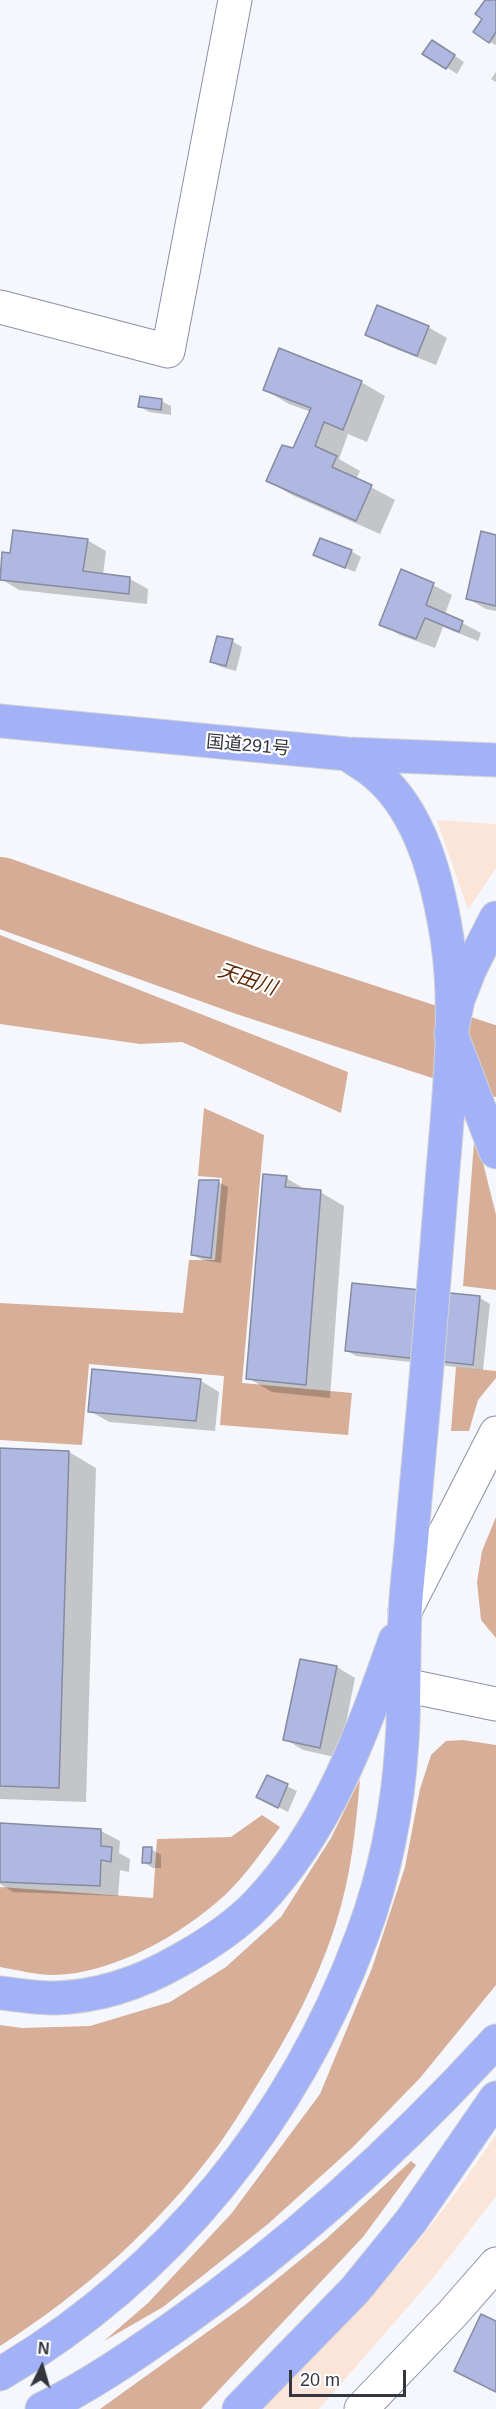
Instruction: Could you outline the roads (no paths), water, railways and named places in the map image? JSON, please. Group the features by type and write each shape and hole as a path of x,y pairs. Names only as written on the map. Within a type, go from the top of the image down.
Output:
{"highway":[{"name":"国道291号","path":"0,721 347,754 496,760"},
{"path":"0,2374 32,2355 91,2312 145,2265 204,2205 238,2165 276,2111 337,1998 363,1935 381,1876 393,1813 402,1745 405,1611 439,1220 452,987 448,941 440,900 429,861 416,828 398,797 376,775 347,754"},
{"path":"496,918 470,969 458,1000 451,1034 496,1152"},
{"path":"0,1993 54,1998 108,1991 159,1972 210,1944 256,1905 293,1860 327,1805 356,1747 405,1611"},
{"path":"42,2409 138,2352 228,2290 379,2161 443,2099 496,2041"},
{"path":"239,2409 362,2282 411,2221 496,2098"}],"street":[{"path":"0,307 168,351 235,0"},
{"path":"405,1611 496,1433"},
{"path":"404,1685 496,1704"},
{"path":"362,2409 496,2264"}],"waterway":[{"name":"天田川","path":"0,892 248,981 496,1062"}]}
